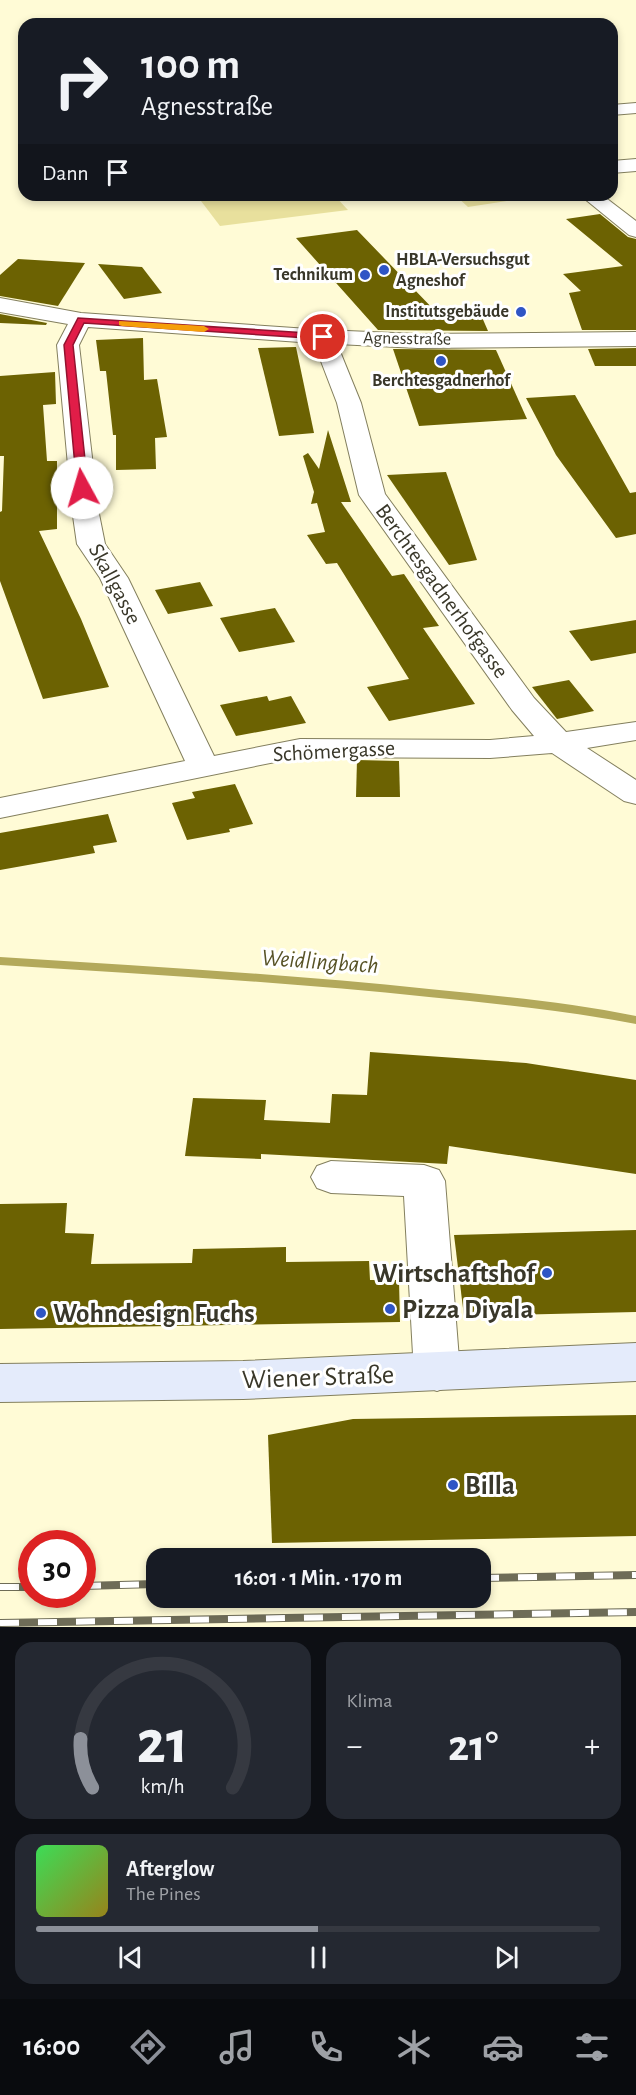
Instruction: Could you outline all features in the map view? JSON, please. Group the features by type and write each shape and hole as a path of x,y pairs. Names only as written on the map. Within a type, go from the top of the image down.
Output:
{"street":[{"path":"618,110 636,108"},
{"path":"618,166 636,165"},
{"path":"598,201 636,231"},
{"name":"Agnesstraße","path":"0,305 81,320 323,337 418,341 636,339"},
{"name":"Skallgasse","path":"81,320 68,345 85,509 91,544 114,578 203,766"},
{"name":"Berchtesgadnerhofgasse","path":"323,337 349,403 372,495 523,704 558,743 636,794"},
{"name":"Schömergasse","path":"0,808 300,748 490,749 558,743 636,731"},
{"path":"331,1177 424,1181 437,1371"},
{"name":"Wiener Straße","path":"0,1383 243,1380 636,1362"}],"shaded area":[{"path":"201,201 340,201 348,210 220,226"},
{"path":"462,201 506,201 468,207"}],"building":[{"path":"600,214 628,237 636,239 636,330 582,330 569,293 581,291 563,274 623,266 566,219"},
{"name":"Technikum","path":"357,230 438,314 478,308 488,331 378,330 296,238"},
{"path":"18,259 85,263 58,306 0,296 0,275"},
{"path":"98,264 142,267 162,293 124,299"},
{"path":"0,314 47,323 46,325 0,323"},
{"path":"143,338 144,380 157,379 167,437 155,438 156,469 116,470 116,435 113,435 106,371 100,371 96,340"},
{"path":"296,347 314,433 279,436 258,348"},
{"path":"636,348 636,366 595,366 588,349"},
{"path":"393,349 496,350 527,419 419,426"},
{"path":"55,372 56,404 43,405 47,461 57,461 57,529 39,531 81,619 109,687 43,699 0,581 0,512 2,511 4,456 0,456 0,376"},
{"path":"575,395 630,493 636,492 636,534 616,538 556,455 526,398"},
{"path":"328,430 351,502 341,502 392,576 404,574 439,626 423,628 475,704 389,721 367,687 409,679 337,563 326,564 307,535 325,532 317,503 311,504 314,492 303,456 308,453 319,469"},
{"path":"446,472 477,560 449,565 387,475"},
{"path":"200,582 213,606 168,614 155,590"},
{"path":"275,608 295,642 239,652 220,618"},
{"path":"636,620 636,653 591,661 569,631"},
{"path":"569,680 594,711 557,719 532,687"},
{"path":"267,696 269,701 291,696 306,723 236,736 220,705"},
{"path":"357,760 399,761 400,797 356,797"},
{"path":"235,784 253,824 229,829 230,832 187,840 172,803 195,798 192,792"},
{"path":"108,814 117,842 93,846 95,853 0,870 0,833"},
{"path":"370,1052 526,1063 636,1080 636,1174 449,1146 447,1164 261,1154 261,1159 185,1156 193,1098 266,1100 264,1120 330,1123 332,1094 367,1095"},
{"path":"67,1203 65,1233 94,1234 91,1264 192,1263 193,1249 286,1247 286,1262 369,1261 370,1280 399,1280 400,1322 0,1329 0,1204"},
{"name":"Wirtschaftshof","path":"636,1230 636,1312 464,1316 454,1235"},
{"name":"Billa","path":"636,1415 636,1536 272,1543 268,1435 353,1419"}],"waterway":[{"name":"Weidlingbach","path":"0,961 384,988 562,1007 636,1020"}],"railway":[{"path":"491,1578 636,1575"},
{"path":"96,1586 146,1584"},
{"path":"0,1587 18,1587"},
{"path":"0,1623 636,1612"}],"slow traffic":[{"path":"122,323 204,329"}],"place":[{"name":"HBLA-Versuchsgut Agneshof","path":"384,270"},
{"name":"Technikum","path":"365,275"},
{"name":"Institutsgebäude","path":"521,312"},
{"name":"Berchtesgadnerhof","path":"441,361"},
{"name":"Wirtschaftshof","path":"547,1273"},
{"name":"Pizza Diyala","path":"390,1309"},
{"name":"Wohndesign Fuchs","path":"41,1313"},
{"name":"Billa","path":"453,1485"}],"route":[{"path":"82,488 68,345 81,320 323,337"}]}
